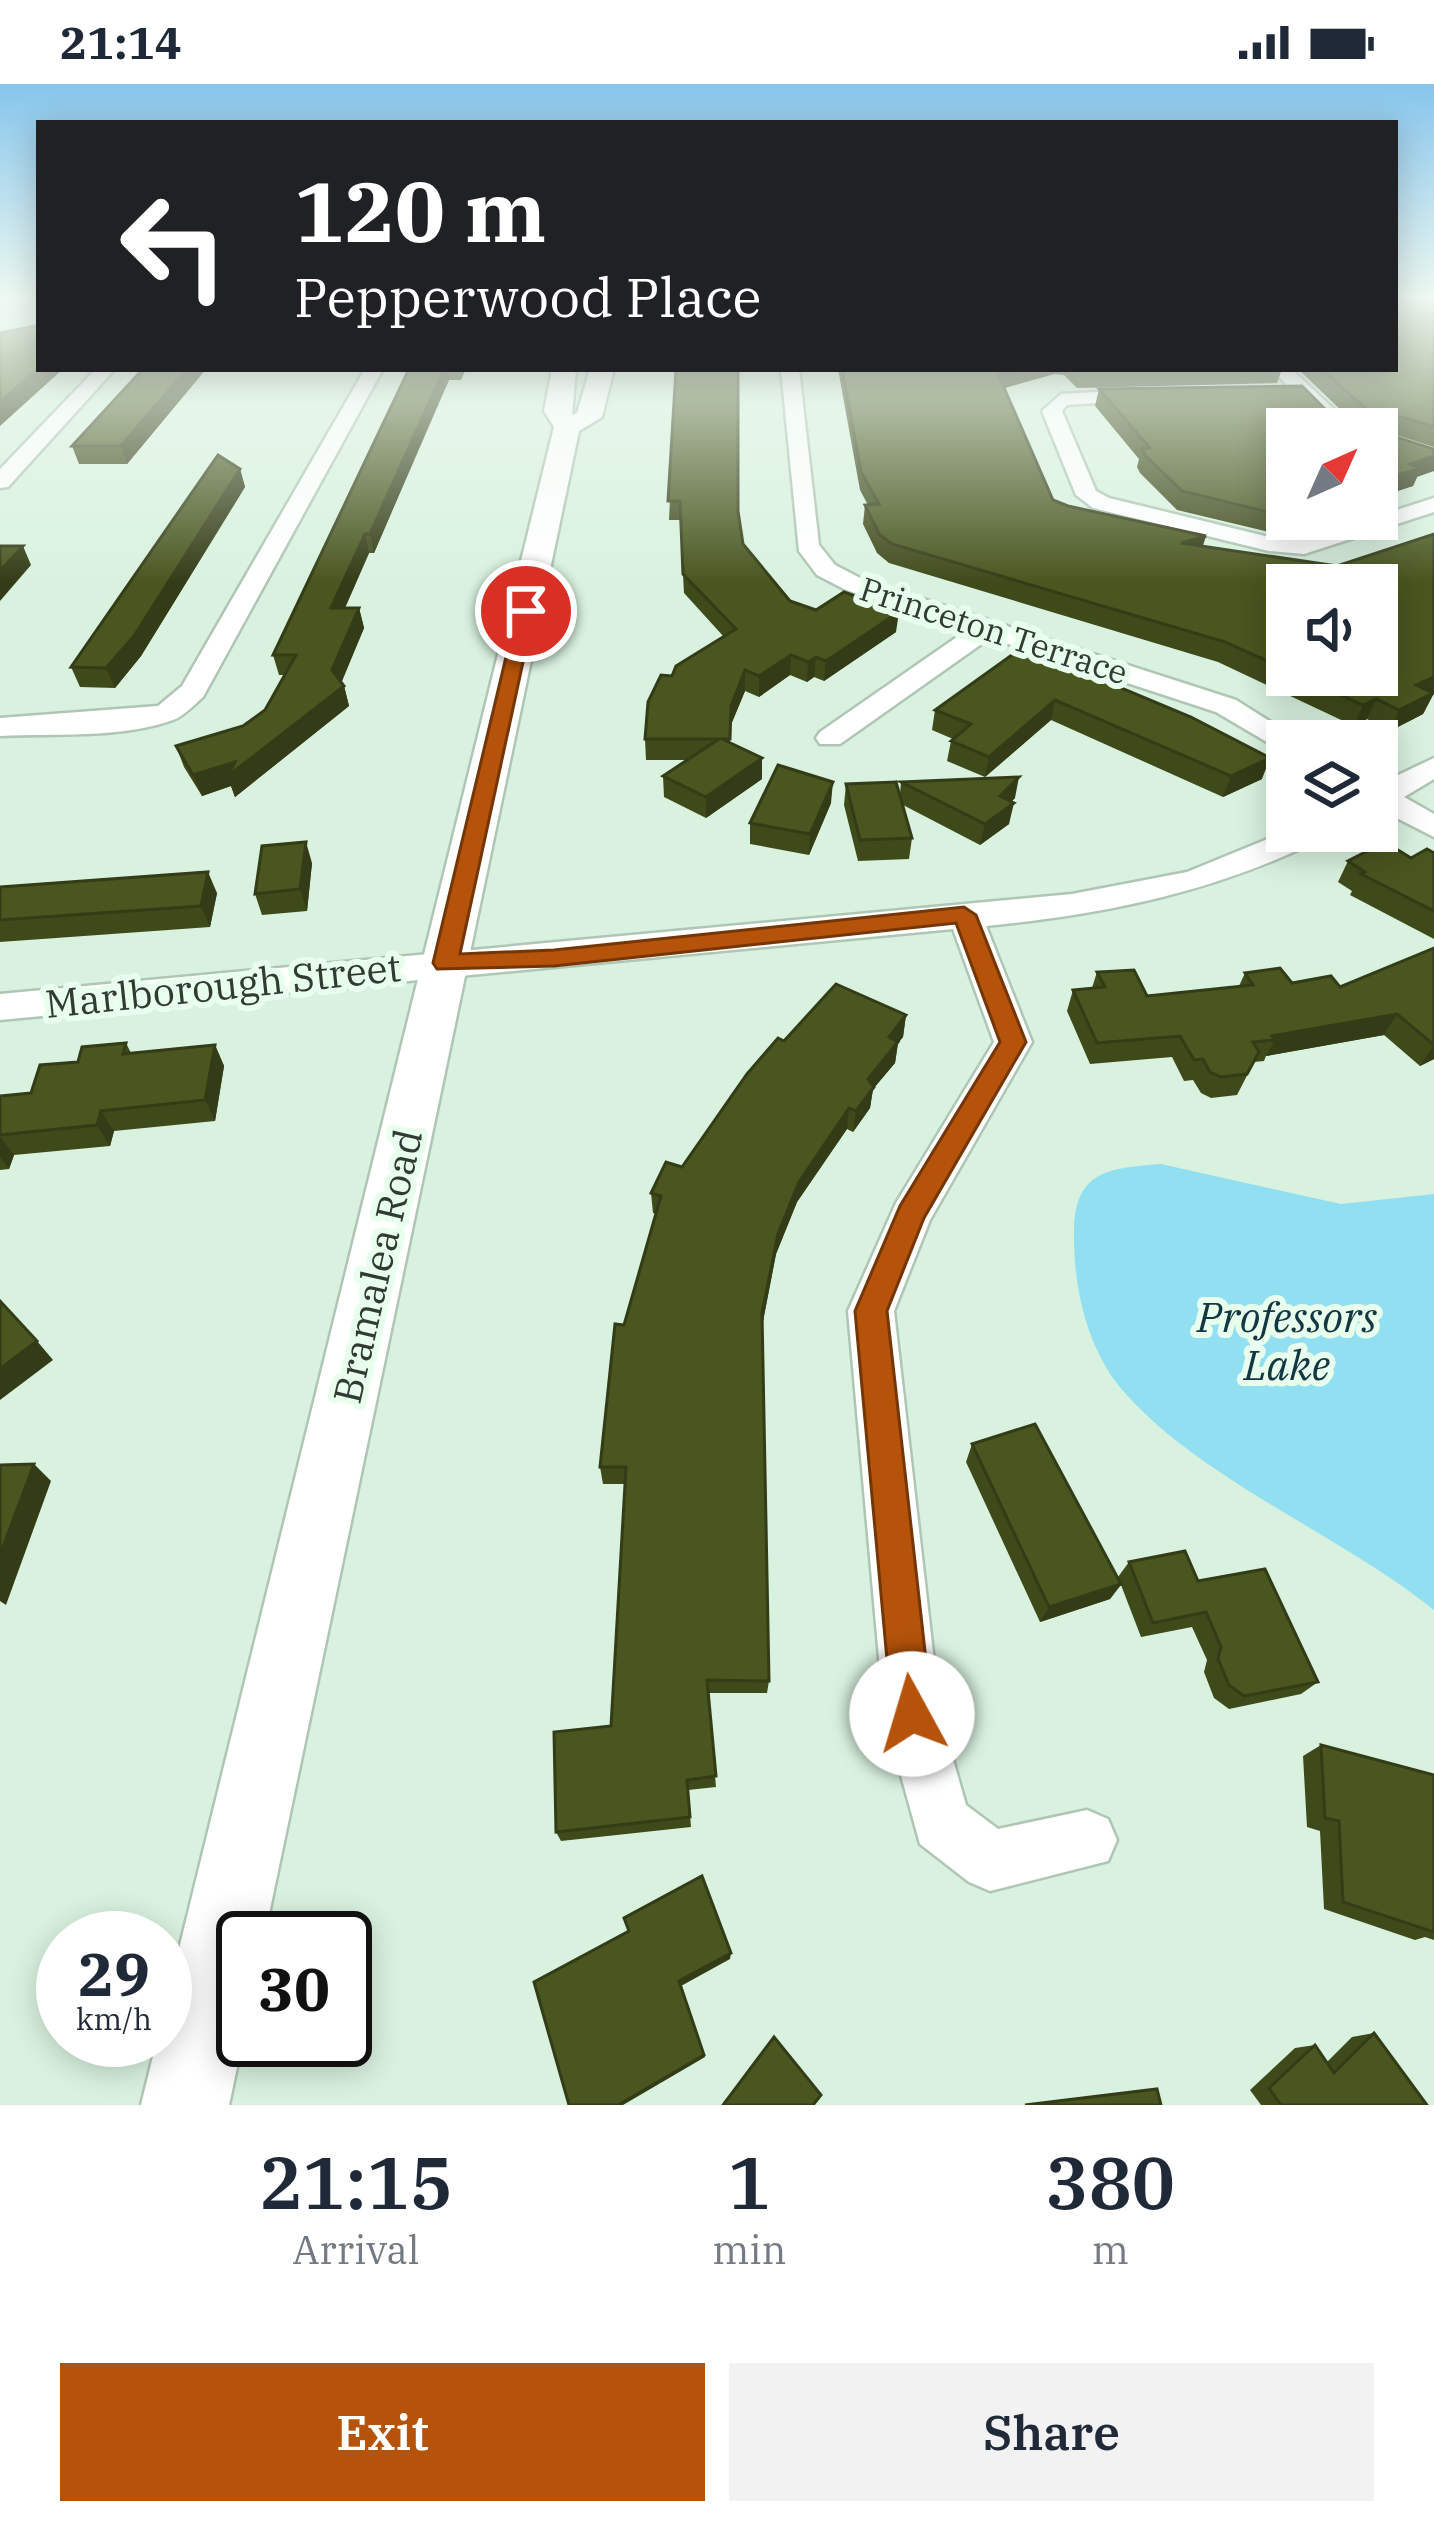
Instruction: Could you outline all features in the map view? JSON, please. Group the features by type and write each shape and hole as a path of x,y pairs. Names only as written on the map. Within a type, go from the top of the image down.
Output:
{"main road":[{"name":"Bramalea Road","path":"185,2105 567,427 557,411 560,394"},
{"name":"Bramalea Road","path":"567,427 589,417 595,394"}],"street":[{"path":"0,482 82,394"},
{"path":"0,727 118,721 167,713 193,691 360,394"},
{"name":"Princeton Terrace","path":"792,394 807,547 826,570 855,585 1226,706 1266,730"},
{"path":"1155,394 1061,400 1052,411 1087,496 1248,539 1304,547 1434,505"},
{"path":"830,738 987,628"},
{"path":"1398,787 1434,767"},
{"path":"1398,807 1434,827"},
{"name":"Marlborough Street","path":"0,1006 446,963 554,958 1067,905 1163,889 1270,852"},
{"path":"964,915 1013,1042 911,1214 871,1311 912,1714 941,1823 990,1861 1087,1840"}],"water":[{"name":"Professors Lake","path":"1161,1164 1341,1204 1434,1194 1434,1610 1187,1449 1150,1419 1107,1369 1079,1291 1076,1210 1081,1195 1099,1176"}],"building":[{"path":"120,394 165,394 121,446 72,446"},
{"path":"397,394 433,394 331,608 359,608 332,670 344,686 228,776 235,762 193,775 176,746 243,726 265,710 296,655 273,655"},
{"path":"674,394 738,394 738,511 743,544 790,601 816,610 844,592 899,612 826,661 816,657 808,662 791,655 759,676 745,670 731,706 730,739 722,739 762,758 706,797 663,776 719,739 645,739 648,702 661,675 672,676 676,666 736,629 683,574 680,501 668,501"},
{"path":"847,394 1007,394 1053,500 1206,536 1181,543 1323,564 1266,564 1266,661 1225,642 892,544 879,534 865,505 879,504 861,472"},
{"path":"1104,394 1310,394 1324,408 1266,408 1266,512 1182,491 1145,455 1142,449 1150,448"},
{"path":"1350,394 1434,394 1434,427 1398,416 1398,408 1365,408"},
{"path":"1398,438 1434,449 1434,456 1410,464 1421,468 1398,475"},
{"path":"218,455 240,469 134,636 106,668 71,667"},
{"path":"1434,534 1434,677 1416,685 1433,693 1399,710 1376,699 1363,705 1343,696 1398,696 1398,564 1343,564"},
{"path":"0,546 23,546 0,571"},
{"path":"1023,647 1191,717 1266,760 1231,776 1055,700 989,757 951,741 971,724 935,710"},
{"path":"778,765 833,782 810,834 750,823"},
{"path":"1019,777 1000,796 1014,803 985,824 901,782"},
{"path":"896,782 912,838 860,840 846,784"},
{"path":"306,842 300,889 255,894 262,846"},
{"path":"1427,849 1434,853 1434,911 1361,874 1365,872 1348,861 1366,852 1398,850 1411,858"},
{"path":"208,872 201,906 0,920 0,887"},
{"path":"1434,948 1434,1045 1397,1014 1253,1042 1259,1052 1247,1074 1221,1077 1210,1072 1203,1059 1194,1060 1180,1036 1097,1043 1073,990 1105,987 1097,972 1134,970 1147,996 1253,985 1245,973 1280,968 1292,983 1331,976 1340,987"},
{"path":"836,984 906,1015 889,1037 898,1042 868,1079 874,1087 856,1111 849,1108 799,1182 778,1234 762,1313 769,1681 707,1680 716,1776 687,1780 690,1817 556,1832 554,1732 611,1726 626,1467 600,1467 615,1324 624,1325 661,1196 651,1193 666,1162 682,1167 747,1074"},
{"path":"126,1043 123,1054 215,1045 205,1100 101,1111 97,1125 0,1135 0,1096 31,1093 40,1065 78,1062 82,1047"},
{"path":"0,1301 37,1341 0,1369"},
{"path":"1035,1424 1121,1584 1049,1607 972,1444"},
{"path":"34,1464 0,1555 0,1465"},
{"path":"1185,1551 1198,1581 1265,1569 1318,1682 1244,1696 1229,1685 1218,1659 1221,1647 1206,1612 1153,1623 1129,1562"},
{"path":"1321,1745 1434,1775 1434,1932 1343,1902 1339,1821 1325,1818"},
{"path":"702,1876 731,1953 679,1981 704,2055 618,2105 569,2105 534,1982 629,1931 624,1918"},
{"path":"1374,2033 1427,2105 1281,2105 1269,2088 1315,2045 1334,2073"},
{"path":"774,2037 821,2095 813,2105 723,2105"},
{"path":"1157,2089 1161,2105 1025,2105"}],"route":[{"path":"526,611 446,963 554,958 964,915 1013,1042 911,1214 871,1311 912,1714"}]}
